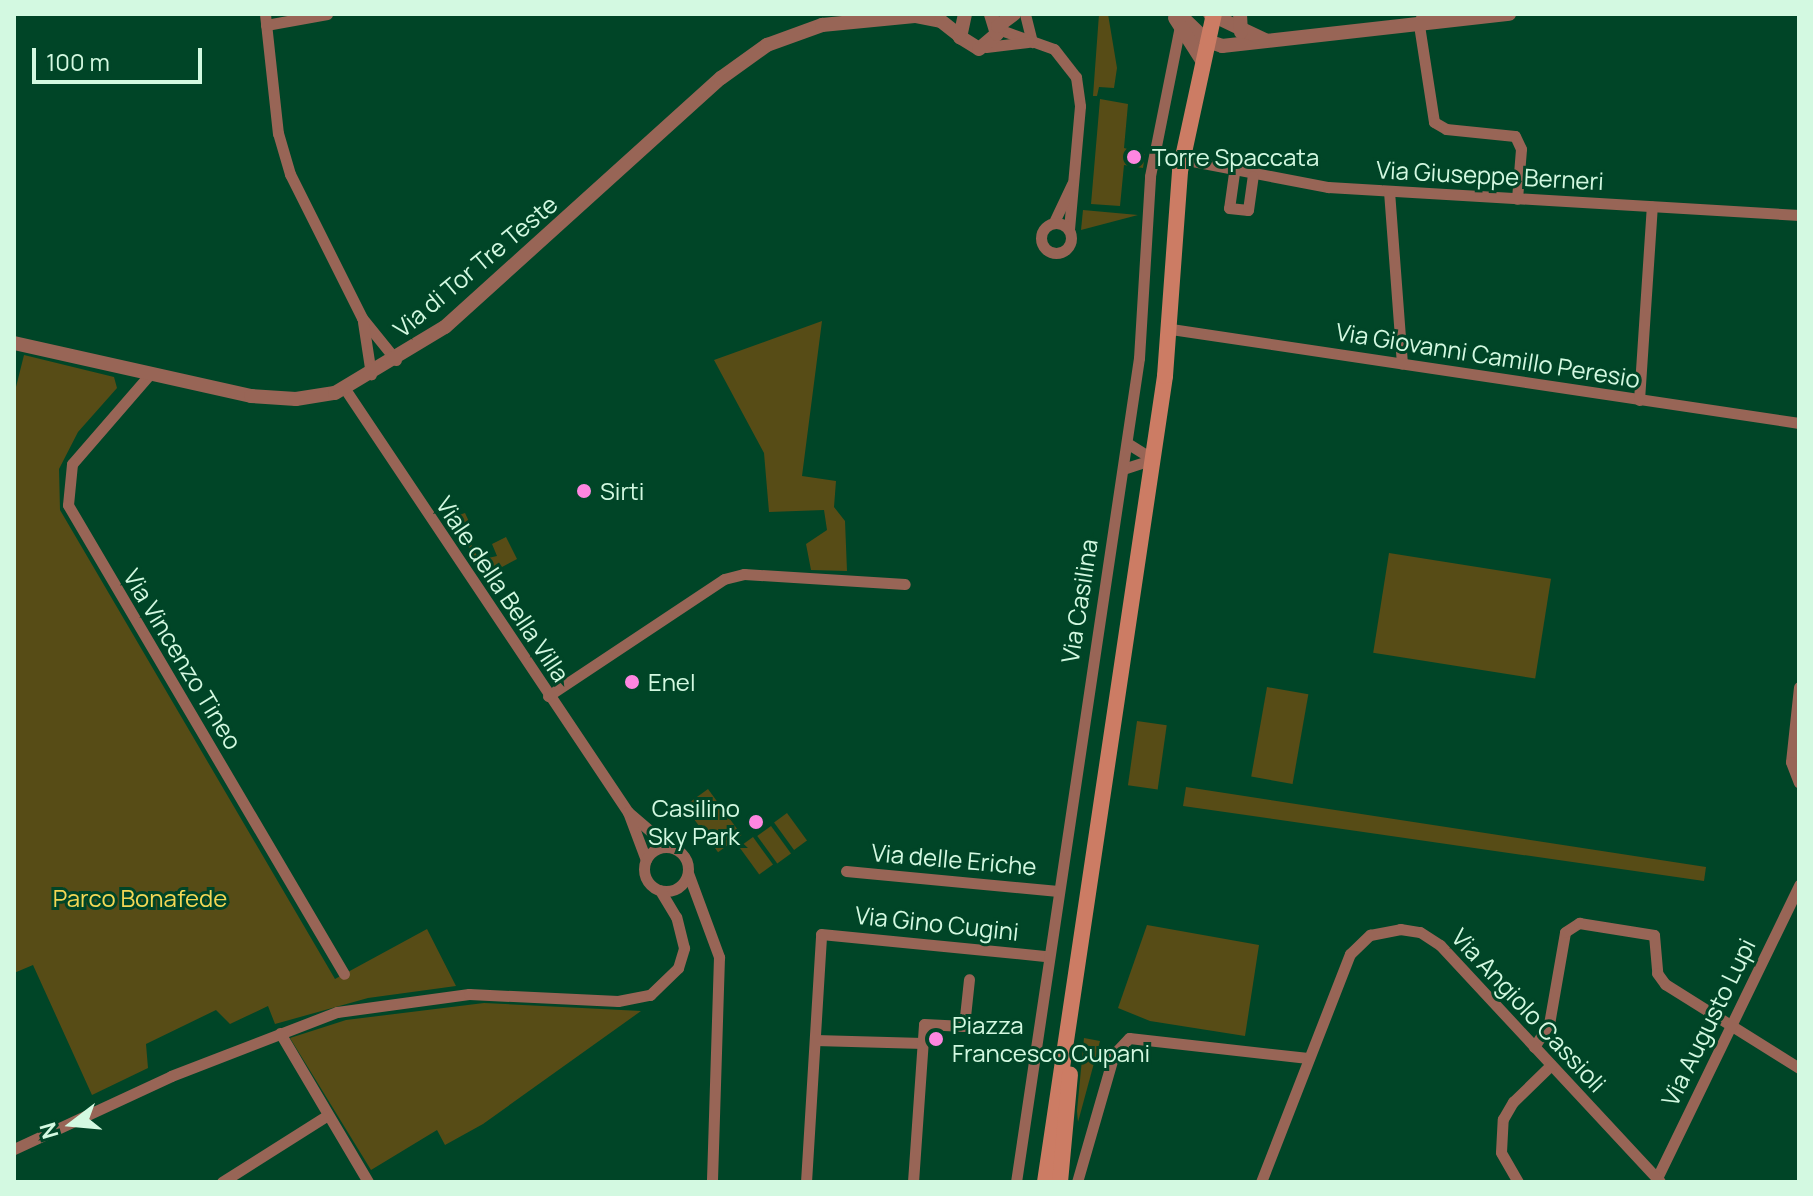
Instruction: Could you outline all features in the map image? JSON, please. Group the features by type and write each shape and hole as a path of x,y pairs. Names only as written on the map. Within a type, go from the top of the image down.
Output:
{"main road":[{"path":"1045,1182 1171,329 1182,159 1212,15"},
{"path":"1060,1182 1070,1096 1068,1024"}],"street":[{"path":"327,14 266,19 287,165 362,318 396,360"},
{"path":"959,35 964,14"},
{"path":"1014,14 995,23 986,47 1032,42"},
{"path":"1025,14 1032,42"},
{"path":"1240,14 1241,32"},
{"path":"1177,18 1207,41 1222,46 1270,42 1421,19 1509,14"},
{"name":"Via di Tor Tre Teste","path":"14,343 273,398 313,398 345,389 396,360 493,287 737,65 779,38 837,18 918,15 941,21 969,47 986,47"},
{"path":"1212,15 1241,32 1270,42"},
{"path":"1177,18 1203,62"},
{"name":"Via Casilina","path":"1016,1182 1047,956 1127,443 1141,337 1150,176 1177,18"},
{"path":"1421,19 1434,122 1442,128 1515,136 1521,149 1517,199"},
{"path":"995,23 1058,52 1076,77 1080,106 1075,176 1067,248 1050,252 1040,238 1043,229 1054,222 1075,176"},
{"name":"Via Giuseppe Berneri","path":"1182,159 1253,176 1389,191 1799,215"},
{"path":"1234,173 1229,208 1248,210 1253,176"},
{"path":"1389,191 1402,364"},
{"path":"1639,400 1652,206"},
{"path":"1054,222 1069,230"},
{"path":"362,318 371,374"},
{"name":"Via Giovanni Camillo Peresio","path":"1171,329 1799,423"},
{"name":"Via Vincenzo Tineo","path":"150,374 75,458 67,480 68,505 344,974"},
{"name":"Viale della Bella Villa","path":"14,1149 280,1033 337,1012 427,998 500,994 618,1001 650,995 678,968 684,948 676,917 660,890 645,875 646,860 628,812 345,389"},
{"path":"1127,443 1153,459"},
{"path":"1123,469 1153,459"},
{"path":"548,696 724,579 744,574 905,584"},
{"path":"1799,687 1792,766 1799,783"},
{"name":"Viale della Bella Villa","path":"628,812 669,847 682,854 719,957 712,1182"},
{"path":"646,860 656,850 669,847"},
{"name":"Via delle Eriche","path":"846,871 1058,891"},
{"path":"660,890 677,888 688,873"},
{"name":"Via Augusto Lupi","path":"1659,1180 1799,885"},
{"path":"1534,1047 1548,1030 1563,936 1575,923 1654,935 1662,982 1799,1068"},
{"name":"Via Angiolo Cassioli","path":"1261,1182 1354,947 1370,935 1400,929 1420,932 1440,945 1659,1180"},
{"name":"Via Gino Cugini","path":"815,1040 821,934 1047,956"},
{"path":"913,1182 924,1024 964,1026 969,979"},
{"path":"280,1033 368,1182"},
{"path":"1077,1182 1115,1050 1129,1038 1201,1042 1308,1058"},
{"path":"806,1182 815,1040 923,1043"},
{"path":"1518,1182 1503,1158 1501,1125 1510,1105 1551,1065"},
{"path":"222,1182 328,1115"}],"green space":[{"path":"1099,14 1108,14 1117,68 1114,88 1099,87 1097,96 1093,96"},
{"path":"1100,99 1128,104 1124,148 1145,154 1143,168 1124,165 1120,206 1091,204"},
{"path":"1083,210 1138,215 1081,230"},
{"path":"822,321 802,476 836,481 834,507 845,521 847,571 811,570 806,544 827,530 824,510 769,512 764,453 714,360"},
{"name":"Parco Bonafede","path":"24,355 114,377 117,388 78,432 59,469 60,510 335,979 427,929 456,986 368,998 275,1024 268,1006 230,1024 216,1010 146,1044 148,1068 92,1095 33,965 14,973 14,395"},
{"path":"465,513 471,526 464,530 479,560 497,556 492,544 506,537 517,559 487,575 452,522 453,517"},
{"path":"1389,553 1551,579 1535,678 1373,653"},
{"path":"1267,687 1308,694 1293,784 1251,777"},
{"path":"1137,721 1167,725 1158,790 1128,785"},
{"path":"1186,787 1706,867 1704,881 1183,806"},
{"path":"708,789 742,835 718,852 685,806"},
{"path":"787,813 807,841 794,850 774,822"},
{"path":"771,826 791,854 777,863 757,836"},
{"path":"753,837 773,865 759,874 739,847"},
{"path":"1147,925 1259,945 1245,1036 1150,1021 1118,1008"},
{"path":"484,1003 641,1011 483,1124 445,1145 437,1130 371,1170 290,1038 346,1020"},
{"path":"1084,1038 1100,1041 1078,1122 1077,1111"}],"place":[{"name":"Torre Spaccata","path":"1134,157"},
{"name":"Sirti","path":"584,491"},
{"name":"Enel","path":"632,682"},
{"name":"Casilino Sky Park","path":"756,822"},
{"name":"Piazza Francesco Cupani","path":"936,1039"}]}
